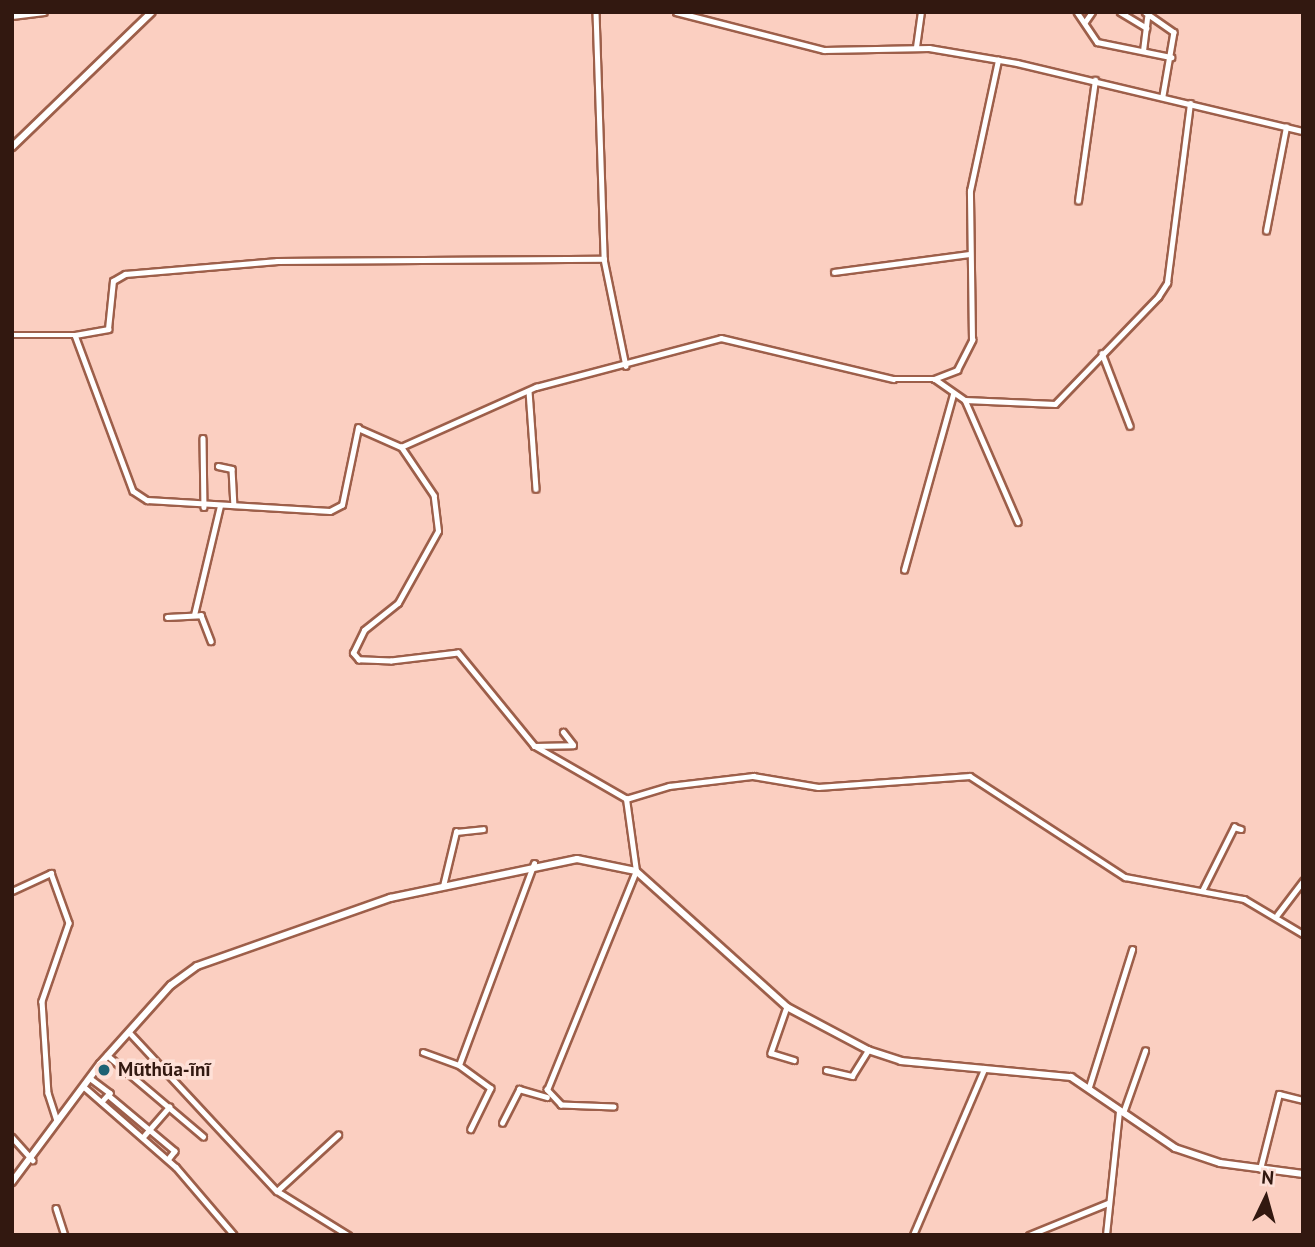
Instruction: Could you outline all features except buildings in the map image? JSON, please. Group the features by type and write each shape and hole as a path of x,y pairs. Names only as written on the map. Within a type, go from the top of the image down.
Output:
{"street":[{"path":"12,16 44,12"},
{"path":"12,147 152,12"},
{"path":"596,12 604,259 626,366"},
{"path":"676,12 824,50 916,47 998,60 1095,80 1303,131"},
{"path":"916,47 921,12"},
{"path":"1077,12 1097,42 1171,57"},
{"path":"1085,22 1092,12"},
{"path":"1120,12 1148,28"},
{"path":"1143,51 1148,28 1146,15"},
{"path":"1146,15 1174,32 1163,96"},
{"path":"401,447 529,391 721,338 893,379 934,379 957,370 970,351 970,191 998,60"},
{"path":"1078,201 1095,80"},
{"path":"934,379 953,396 965,400 1055,404 1166,287 1190,103"},
{"path":"1266,231 1286,127"},
{"path":"834,272 969,254"},
{"path":"12,335 75,335 108,330 113,281 125,274 277,261 604,259"},
{"path":"75,335 133,491 147,500 204,507 234,505 335,510 342,505 358,428 401,447 434,496 438,531 398,603 363,630 353,653 359,660 391,661 458,653 534,746 626,799 669,786 753,776 818,787 970,776 1125,877 1244,899 1277,915 1303,934"},
{"path":"1102,353 1130,426"},
{"path":"529,391 536,489"},
{"path":"904,570 953,396"},
{"path":"965,400 1018,522"},
{"path":"204,438 204,507"},
{"path":"218,466 232,469 234,505"},
{"path":"194,615 220,506"},
{"path":"167,617 201,615 211,641"},
{"path":"534,746 573,745 563,732"},
{"path":"547,1097 636,871 626,799"},
{"path":"1202,891 1234,827 1241,829"},
{"path":"443,886 457,832 483,829"},
{"path":"12,1182 33,1160 83,1086 128,1031 171,985 222,954 443,886 534,863 577,859 636,871 787,1007 868,1050 901,1061 1052,1073 1089,1087 1175,1148 1260,1169 1303,1174"},
{"path":"459,1065 534,863"},
{"path":"12,891 51,873 68,923 42,1001 48,1093 58,1122"},
{"path":"1277,915 1303,881"},
{"path":"1089,1087 1132,950"},
{"path":"787,1007 771,1053 793,1060"},
{"path":"128,1031 278,1191 345,1234"},
{"path":"826,1070 852,1076 868,1050"},
{"path":"1106,1235 1121,1112 1145,1051"},
{"path":"423,1052 459,1065 491,1088 471,1129"},
{"path":"107,1055 203,1136"},
{"path":"913,1235 985,1068"},
{"path":"90,1077 176,1152 168,1160"},
{"path":"83,1086 168,1160 234,1235"},
{"path":"502,1123 519,1089 570,1107 614,1107"},
{"path":"1260,1169 1279,1094 1303,1100"},
{"path":"102,1102 108,1095"},
{"path":"143,1137 169,1107"},
{"path":"278,1191 338,1135"},
{"path":"12,1137 33,1160"},
{"path":"1029,1235 1108,1203"},
{"path":"56,1208 65,1235"}],"place":[{"name":"Mũthũa-ĩnĩ","path":"104,1070"}]}
